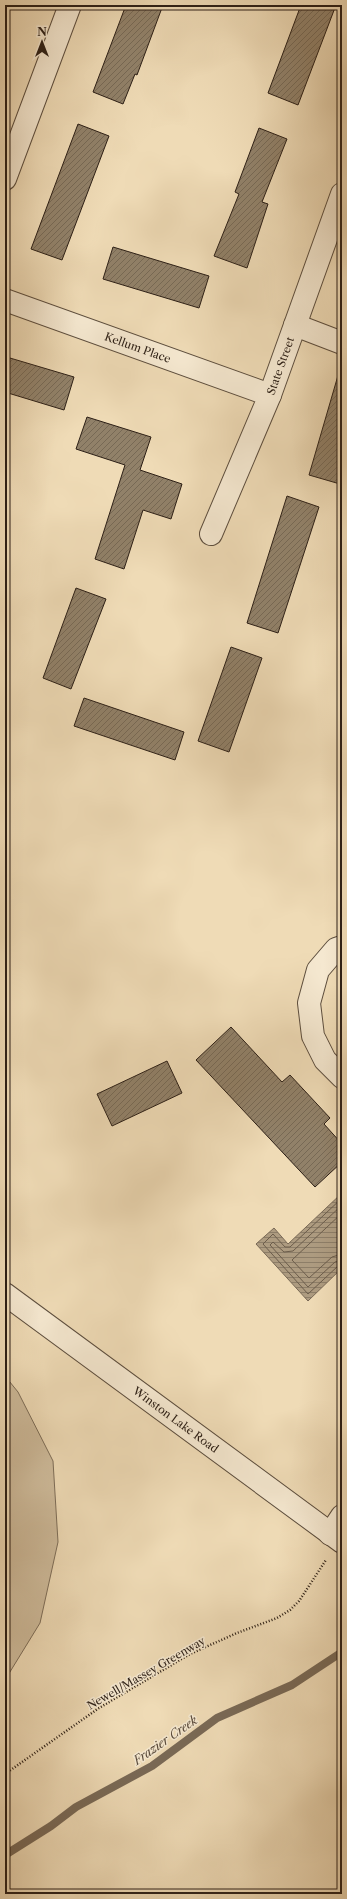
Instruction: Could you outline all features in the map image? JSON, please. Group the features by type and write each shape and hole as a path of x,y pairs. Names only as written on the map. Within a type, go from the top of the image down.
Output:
{"street":[{"path":"5,178 70,5"},
{"name":"State Street","path":"211,534 270,395 342,194"},
{"name":"Kellum Place","path":"5,300 270,395"},
{"path":"295,325 342,343"},
{"path":"342,947 336,949 318,970 310,1003 313,1036 325,1060 342,1077"},
{"name":"Winston Lake Road","path":"5,1294 338,1530"}],"path":[{"name":"Newell/Massey Greenway","path":"5,1774 100,1708 190,1654 277,1618 290,1610 299,1601 326,1560 338,1530"}],"shaded area":[{"path":"5,1376 18,1392 53,1461 58,1542 40,1623 5,1680"}],"water":[{"path":"342,1193 342,1268 308,1301 256,1244 274,1228 288,1244"}],"building":[{"path":"126,5 163,5 137,75 135,74 123,104 93,92"},
{"path":"301,5 336,5 298,105 268,93"},
{"path":"78,124 109,136 62,260 31,249"},
{"path":"259,128 287,139 262,202 268,204 247,268 214,256 239,194 235,192"},
{"path":"113,247 209,276 199,308 103,279"},
{"path":"10,358 74,377 64,410 8,393 5,402 5,375"},
{"path":"339,372 342,373 342,478 340,484 309,475"},
{"path":"87,417 151,437 140,470 182,484 171,519 143,510 124,569 95,559 125,465 76,449"},
{"path":"287,496 319,507 278,633 247,623"},
{"path":"76,588 106,599 71,689 43,678"},
{"path":"231,647 262,658 229,752 198,741"},
{"path":"84,698 184,732 175,760 74,726"},
{"path":"231,1027 282,1082 290,1075 330,1118 324,1124 342,1144 342,1162 315,1187 196,1060"},
{"path":"167,1061 182,1093 112,1126 97,1094"}],"waterway":[{"name":"Frazier Creek","path":"5,1855 51,1826 76,1807 152,1766 217,1718 292,1685 342,1652"}]}
